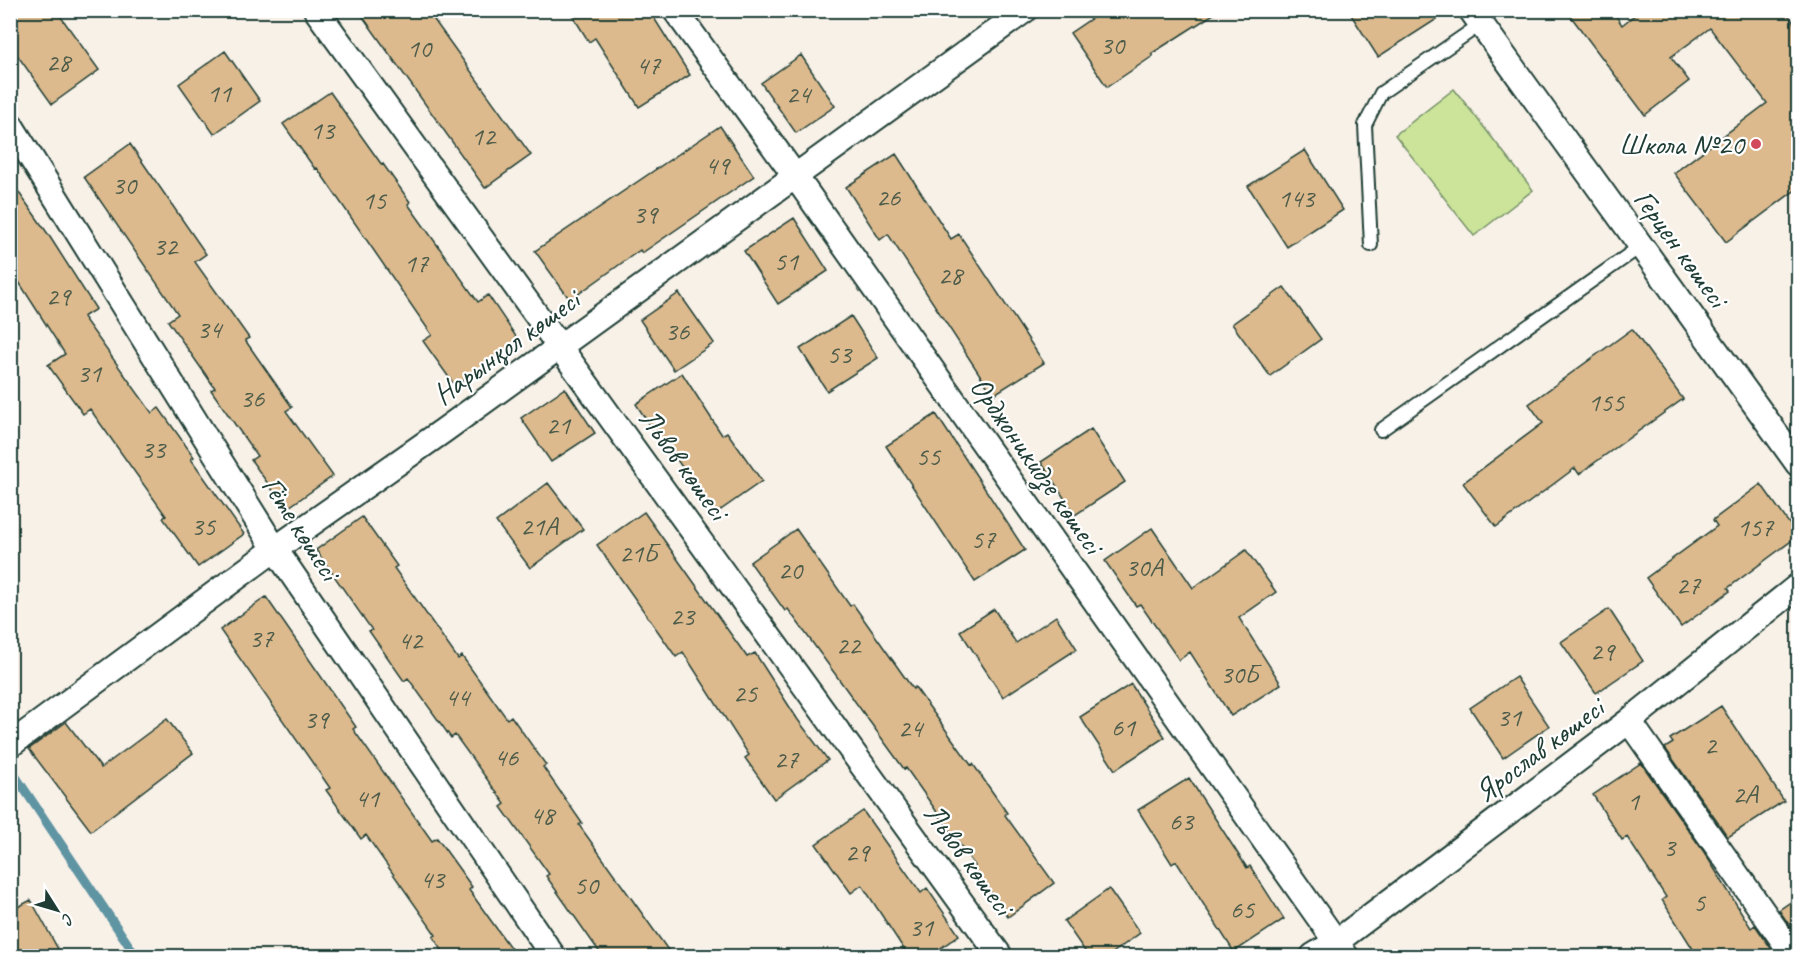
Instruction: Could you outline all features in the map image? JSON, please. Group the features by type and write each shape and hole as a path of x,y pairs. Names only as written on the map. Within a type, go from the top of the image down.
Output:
{"street":[{"name":"Львов көшесі","path":"316,10 561,346 1000,957"},
{"name":"Орджоникидзе көшесі","path":"675,10 795,176 1341,949"},
{"name":"Нарынқол көшесі","path":"17,741 275,549 443,432 1025,10"},
{"name":"Герцен көшесі","path":"1476,17 1798,464"},
{"name":"Гёте көшесі","path":"10,124 275,549 553,957"},
{"name":"Ярослав көшесі","path":"1313,957 1341,949 1798,586"},
{"path":"1629,721 1794,957"}],"lane":[{"path":"1371,245 1365,125 1381,93 1476,17"},
{"path":"1381,430 1641,246"}],"green space":[{"path":"1454,89 1533,190 1474,236 1395,135"}],"building":[{"path":"10,10 56,10 99,70 52,104 10,45"},
{"path":"358,10 427,10 531,155 485,188"},
{"path":"569,10 649,10 690,75 639,107 595,38 589,42"},
{"path":"1104,10 1220,10 1151,54 1153,56 1107,87 1070,33"},
{"path":"1348,10 1451,10 1378,57"},
{"name":"Школа №20","path":"1566,10 1612,10 1622,25 1641,10 1785,10 1798,29 1798,188 1726,242 1674,173 1767,103 1710,28 1671,57 1689,81 1645,115"},
{"path":"225,51 260,101 214,134 179,84"},
{"path":"801,55 835,106 796,133 761,83"},
{"path":"330,92 410,202 408,204 478,302 488,295 519,341 455,386 423,341 432,335 317,168 315,169 283,124"},
{"path":"720,126 754,176 642,253 640,250 570,300 535,251"},
{"path":"130,144 206,254 195,262 249,338 245,340 292,407 286,411 333,476 286,509 251,460 257,456 211,390 215,388 168,321 178,314 84,177"},
{"path":"1305,150 1343,210 1287,247 1248,186"},
{"path":"896,154 951,239 959,234 1044,363 993,395 888,234 880,240 846,187"},
{"path":"10,180 96,309 83,317 152,413 159,408 194,457 191,459 244,534 198,567 163,518 166,516 90,409 83,414 48,365 65,354 10,268"},
{"path":"794,218 828,271 778,304 744,251"},
{"path":"1284,287 1321,339 1270,376 1232,324"},
{"path":"679,293 714,343 674,370 640,320"},
{"path":"851,316 878,358 827,391 800,349"},
{"path":"1632,329 1683,399 1579,474 1575,468 1496,527 1463,483 1543,423 1529,404"},
{"path":"682,373 722,435 727,432 762,481 715,514 668,447 665,449 636,404"},
{"path":"565,388 595,433 551,462 521,418"},
{"path":"936,414 1025,550 975,582 886,446"},
{"path":"1091,429 1125,482 1075,515 1041,462"},
{"path":"548,483 583,529 530,568 496,522"},
{"path":"1761,484 1798,536 1728,588 1730,591 1681,627 1646,578 1717,526 1713,520"},
{"path":"644,512 747,657 755,653 798,720 828,760 774,799 745,758 749,755 683,652 676,657 597,545"},
{"path":"362,517 397,566 394,568 458,659 462,656 507,719 511,716 546,765 543,767 582,823 579,825 673,957 603,957 546,876 549,874 501,807 505,804 455,735 451,738 408,678 404,681 369,631 372,630 316,550"},
{"path":"1152,528 1193,588 1246,550 1276,592 1239,618 1281,684 1231,716 1190,652 1179,660 1140,604 1136,606 1105,561"},
{"path":"796,529 850,606 853,604 913,689 915,687 971,765 973,764 1007,813 1005,815 1054,883 1008,917 906,768 904,769 788,609 785,611 750,562"},
{"path":"266,597 356,727 353,729 432,841 437,838 472,887 469,890 517,957 447,957 433,937 436,935 366,835 361,839 326,790 330,788 220,630"},
{"path":"994,609 1016,643 1056,616 1077,649 1003,697 960,631"},
{"path":"1609,609 1643,661 1596,693 1561,642"},
{"path":"1516,677 1549,726 1503,758 1470,708"},
{"path":"1131,684 1165,737 1115,770 1080,717"},
{"path":"1721,706 1784,801 1728,837 1665,748 1673,743 1670,739"},
{"path":"167,719 193,753 91,831 29,749 66,722 101,768"},
{"path":"1641,763 1704,852 1751,928 1755,925 1777,957 1698,957 1662,900 1666,897 1627,837 1622,840 1593,795"},
{"path":"1189,778 1247,868 1250,866 1284,919 1234,952 1176,861 1172,864 1138,810"},
{"path":"863,811 921,893 927,888 959,935 928,957 909,957 862,885 851,893 816,844"},
{"path":"1109,889 1140,933 1107,957 1089,957 1064,921"},
{"path":"1798,897 1798,938 1779,910"},
{"path":"31,900 58,949 44,957 10,957 10,911"}],"waterway":[{"path":"10,768 136,956"}],"place":[{"name":"Школа №20","path":"1756,144"}]}
